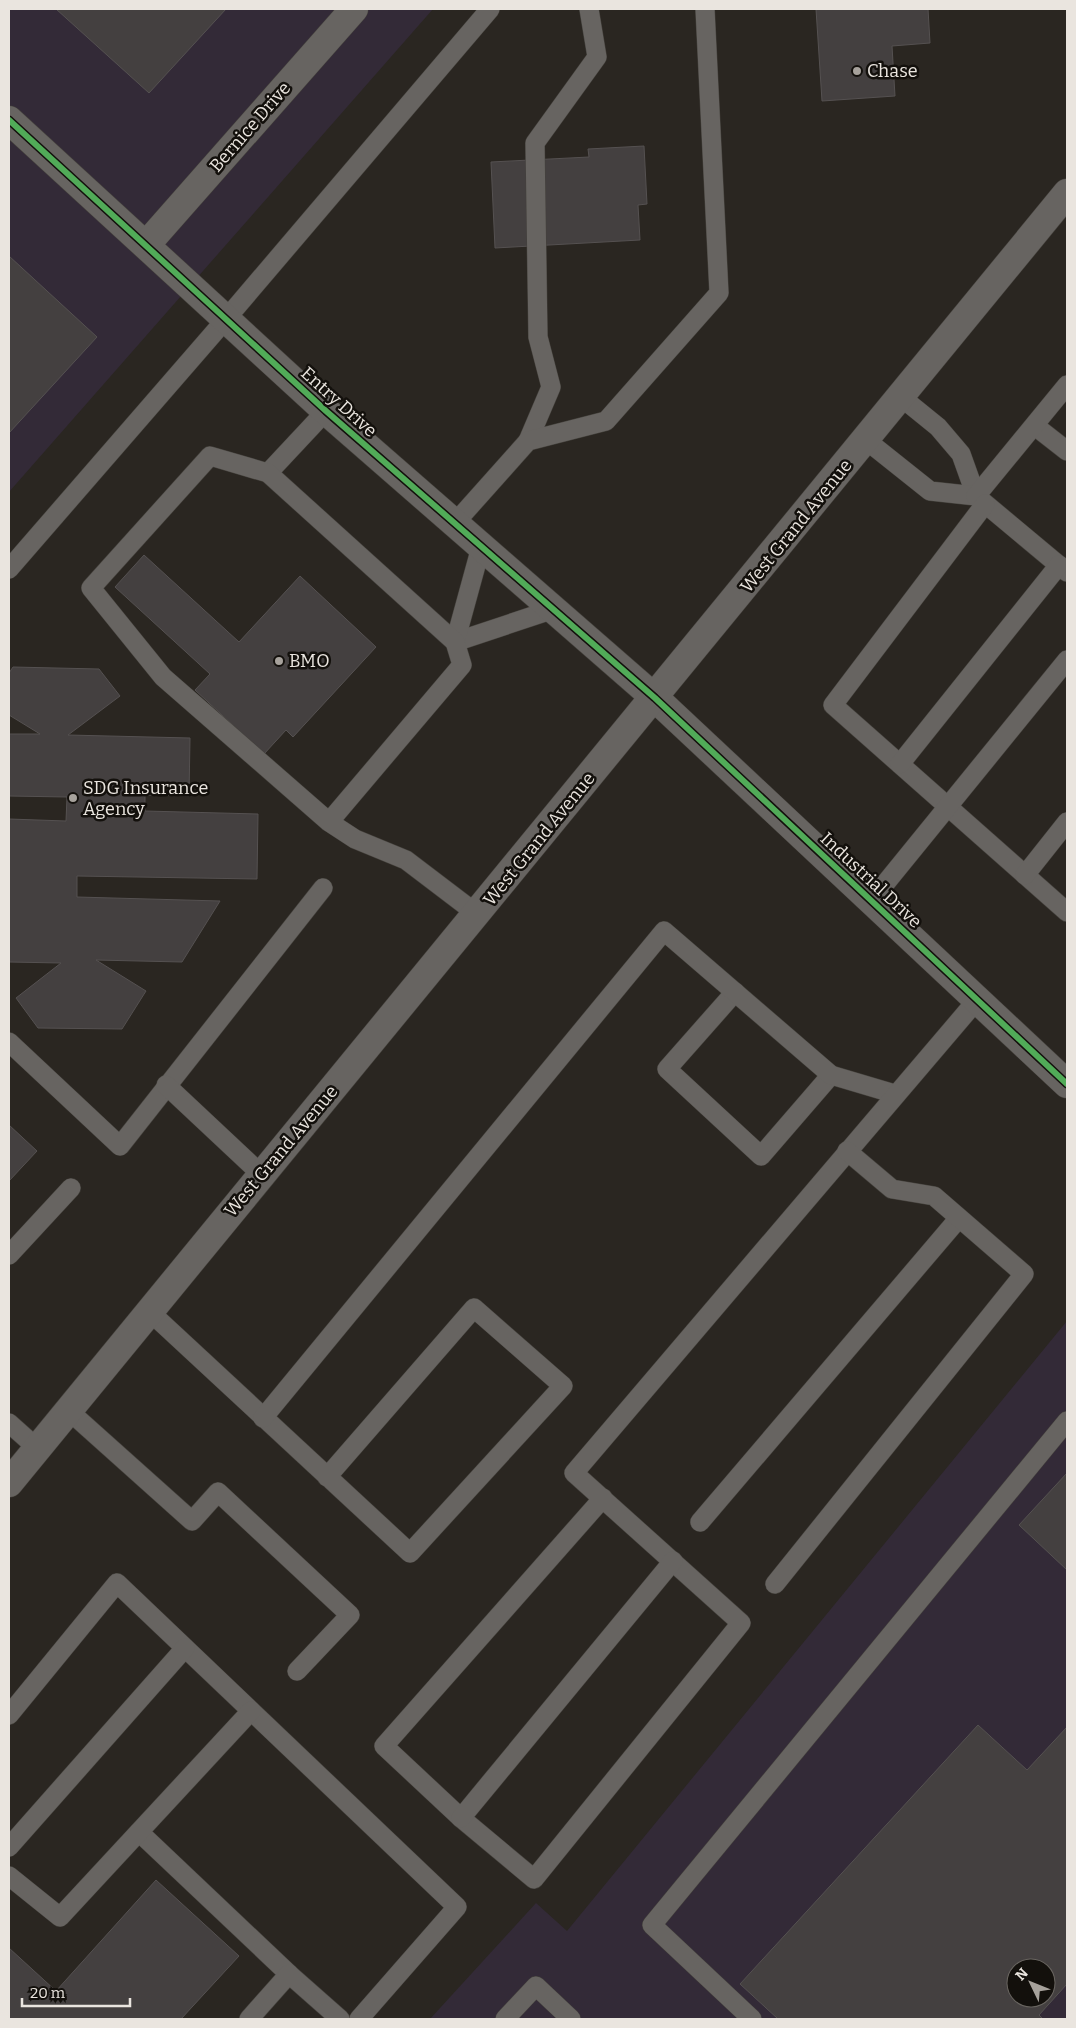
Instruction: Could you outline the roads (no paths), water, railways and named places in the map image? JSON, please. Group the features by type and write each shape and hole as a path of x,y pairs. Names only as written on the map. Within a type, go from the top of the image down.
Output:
{"street":[{"name":"Bernice Drive","path":"146,245 354,9"},
{"name":"Entry Drive","path":"9,120 326,411 551,610 654,698"},
{"name":"West Grand Avenue","path":"9,1483 1067,193"},
{"name":"Industrial Drive","path":"654,698 1067,1084"}],"lane":[{"path":"9,569 226,319 490,9"},
{"path":"454,524 528,441 550,387 538,337 535,143 597,57 589,9"},
{"path":"528,441 606,422 719,293 705,9"},
{"path":"1067,385 1034,426 833,705 1067,912"},
{"path":"900,764 1063,568 980,500 961,454 938,427 901,397"},
{"path":"268,472 326,411"},
{"path":"1034,426 1067,451"},
{"path":"866,440 930,492 980,500"},
{"path":"329,822 462,666 455,642 268,472 210,456 91,588 163,677 329,822 355,839 406,860 477,914"},
{"path":"455,642 481,547"},
{"path":"455,642 551,610"},
{"path":"871,901 1067,660"},
{"path":"1025,875 1067,822"},
{"path":"9,1042 120,1146 166,1085 323,888"},
{"path":"263,1418 664,931 831,1075 896,1094"},
{"path":"735,992 667,1069 761,1156 831,1075"},
{"path":"603,1498 384,1746 461,1818 534,1879 741,1623 673,1561 603,1498 574,1472 977,1000"},
{"path":"166,1085 262,1175"},
{"path":"775,1584 1024,1274 934,1196 892,1189 847,1151"},
{"path":"9,1255 71,1188"},
{"path":"700,1522 959,1218"},
{"path":"149,1311 263,1418 327,1477 410,1553 563,1386 474,1308 327,1477"},
{"path":"68,1410 192,1521 218,1492 350,1614 297,1671"},
{"path":"752,2019 652,1925 1067,1421"},
{"path":"9,1423 37,1448"},
{"path":"461,1818 673,1561"},
{"path":"9,1715 117,1583 457,1907 359,2019"},
{"path":"9,1847 185,1648"},
{"path":"9,1876 60,1917 251,1711"},
{"path":"139,1832 289,1974 340,2019"},
{"path":"249,2019 289,1974"},
{"path":"505,2019 536,1986 571,2019"}],"place":[{"name":"Chase","path":"857,71"},
{"name":"BMO","path":"279,661"},
{"name":"SDG Insurance Agency","path":"73,798"}]}
